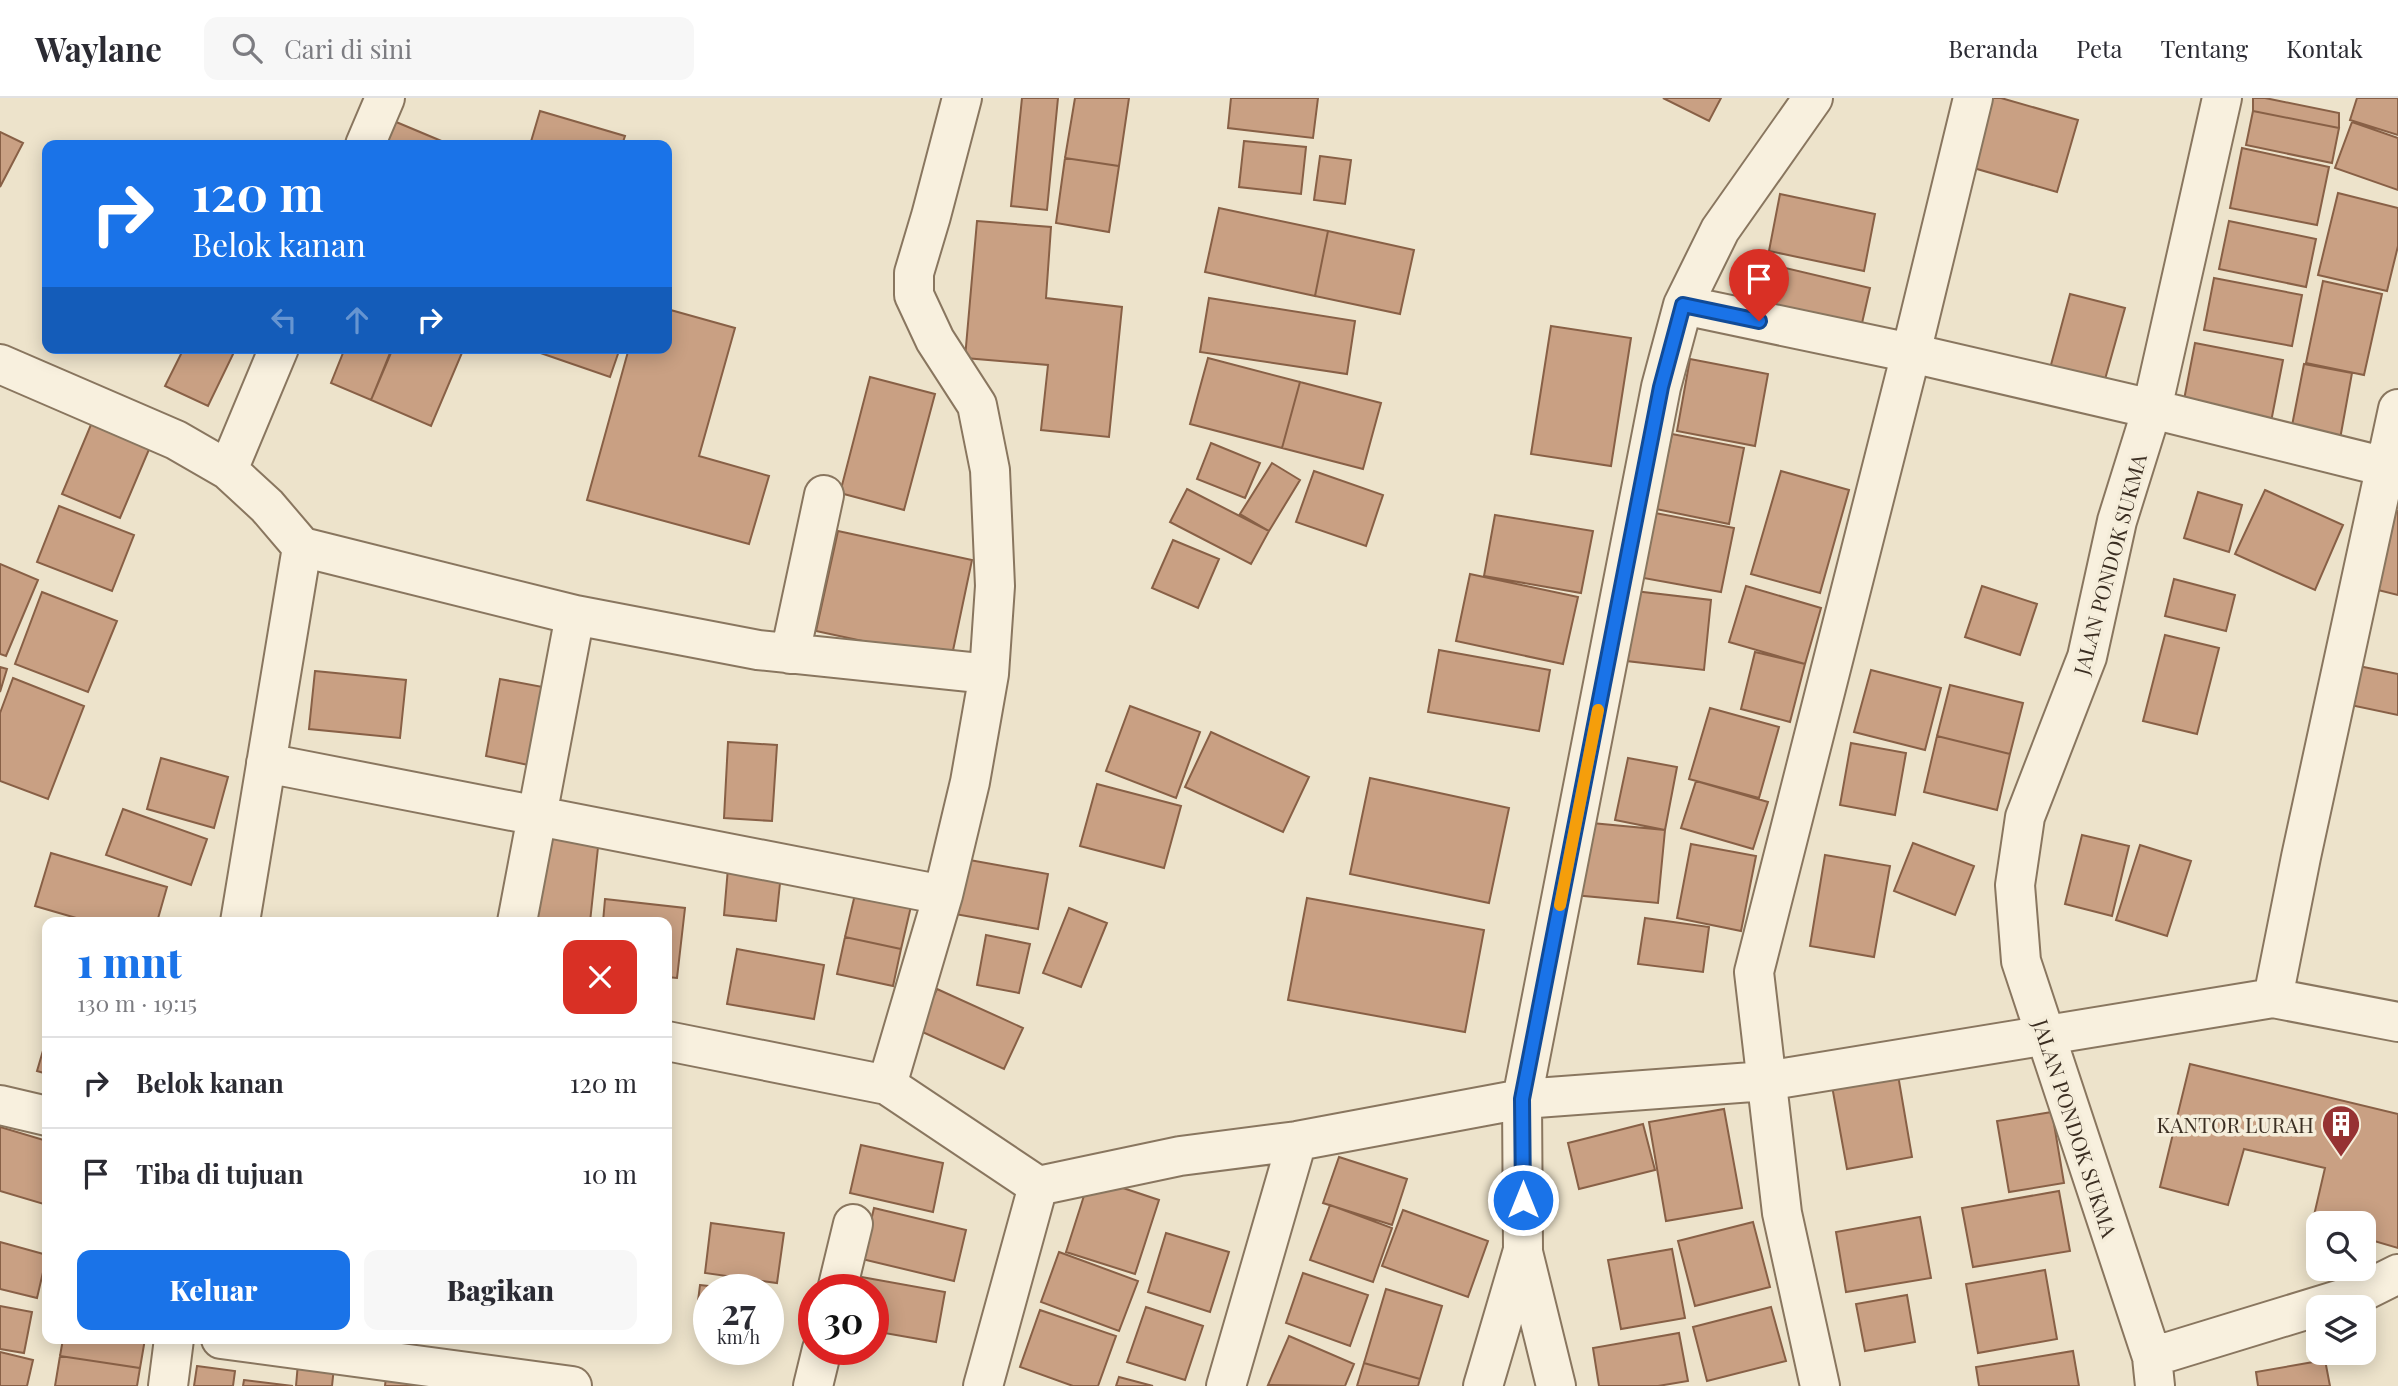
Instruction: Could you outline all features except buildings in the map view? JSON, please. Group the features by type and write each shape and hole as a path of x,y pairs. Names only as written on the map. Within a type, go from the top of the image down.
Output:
{"street":[{"path":"367,140 385,98"},
{"path":"887,1085 943,895 970,782 989,674 995,586 990,470 977,405 935,340 914,295 914,273 962,98"},
{"path":"1556,1386 1523,1250 1522,1099 1661,387 1683,305 1720,230 1813,98"},
{"path":"1820,1386 1782,1213 1754,972 1973,98"},
{"name":"JALAN PONDOK SUKMA","path":"2153,1371 2021,961 2015,886 2025,817 2087,657 2117,521 2152,409 2222,98"},
{"path":"1683,305 1911,353 2391,468"},
{"path":"228,470 276,354"},
{"path":"0,363 176,440 228,470 267,506 302,547 575,615 758,650 989,674"},
{"path":"2273,998 2301,857 2391,468 2398,409"},
{"path":"790,654 824,495"},
{"path":"241,917 302,547"},
{"path":"518,917 575,615"},
{"path":"266,763 943,895"},
{"path":"672,1042 887,1085 1038,1186 1180,1156 1297,1141 1522,1099 1766,1081 2273,998 2398,1022"},
{"path":"0,1105 42,1115"},
{"path":"1226,1386 1297,1141"},
{"path":"984,1386 1038,1186"},
{"path":"841,1274 853,1224"},
{"path":"1483,1386 1523,1250"},
{"path":"2153,1371 2358,1294 2398,1274"},
{"path":"168,1386 173,1344"},
{"path":"295,1344 428,1353 572,1386"},
{"path":"813,1386 818,1365"}],"slow traffic":[{"path":"1560,905 1598,710"}],"place":[{"name":"KANTOR LURAH","path":"2341,1158"}],"route":[{"path":"1523,1200 1522,1099 1661,387 1683,305 1759,321"}]}
